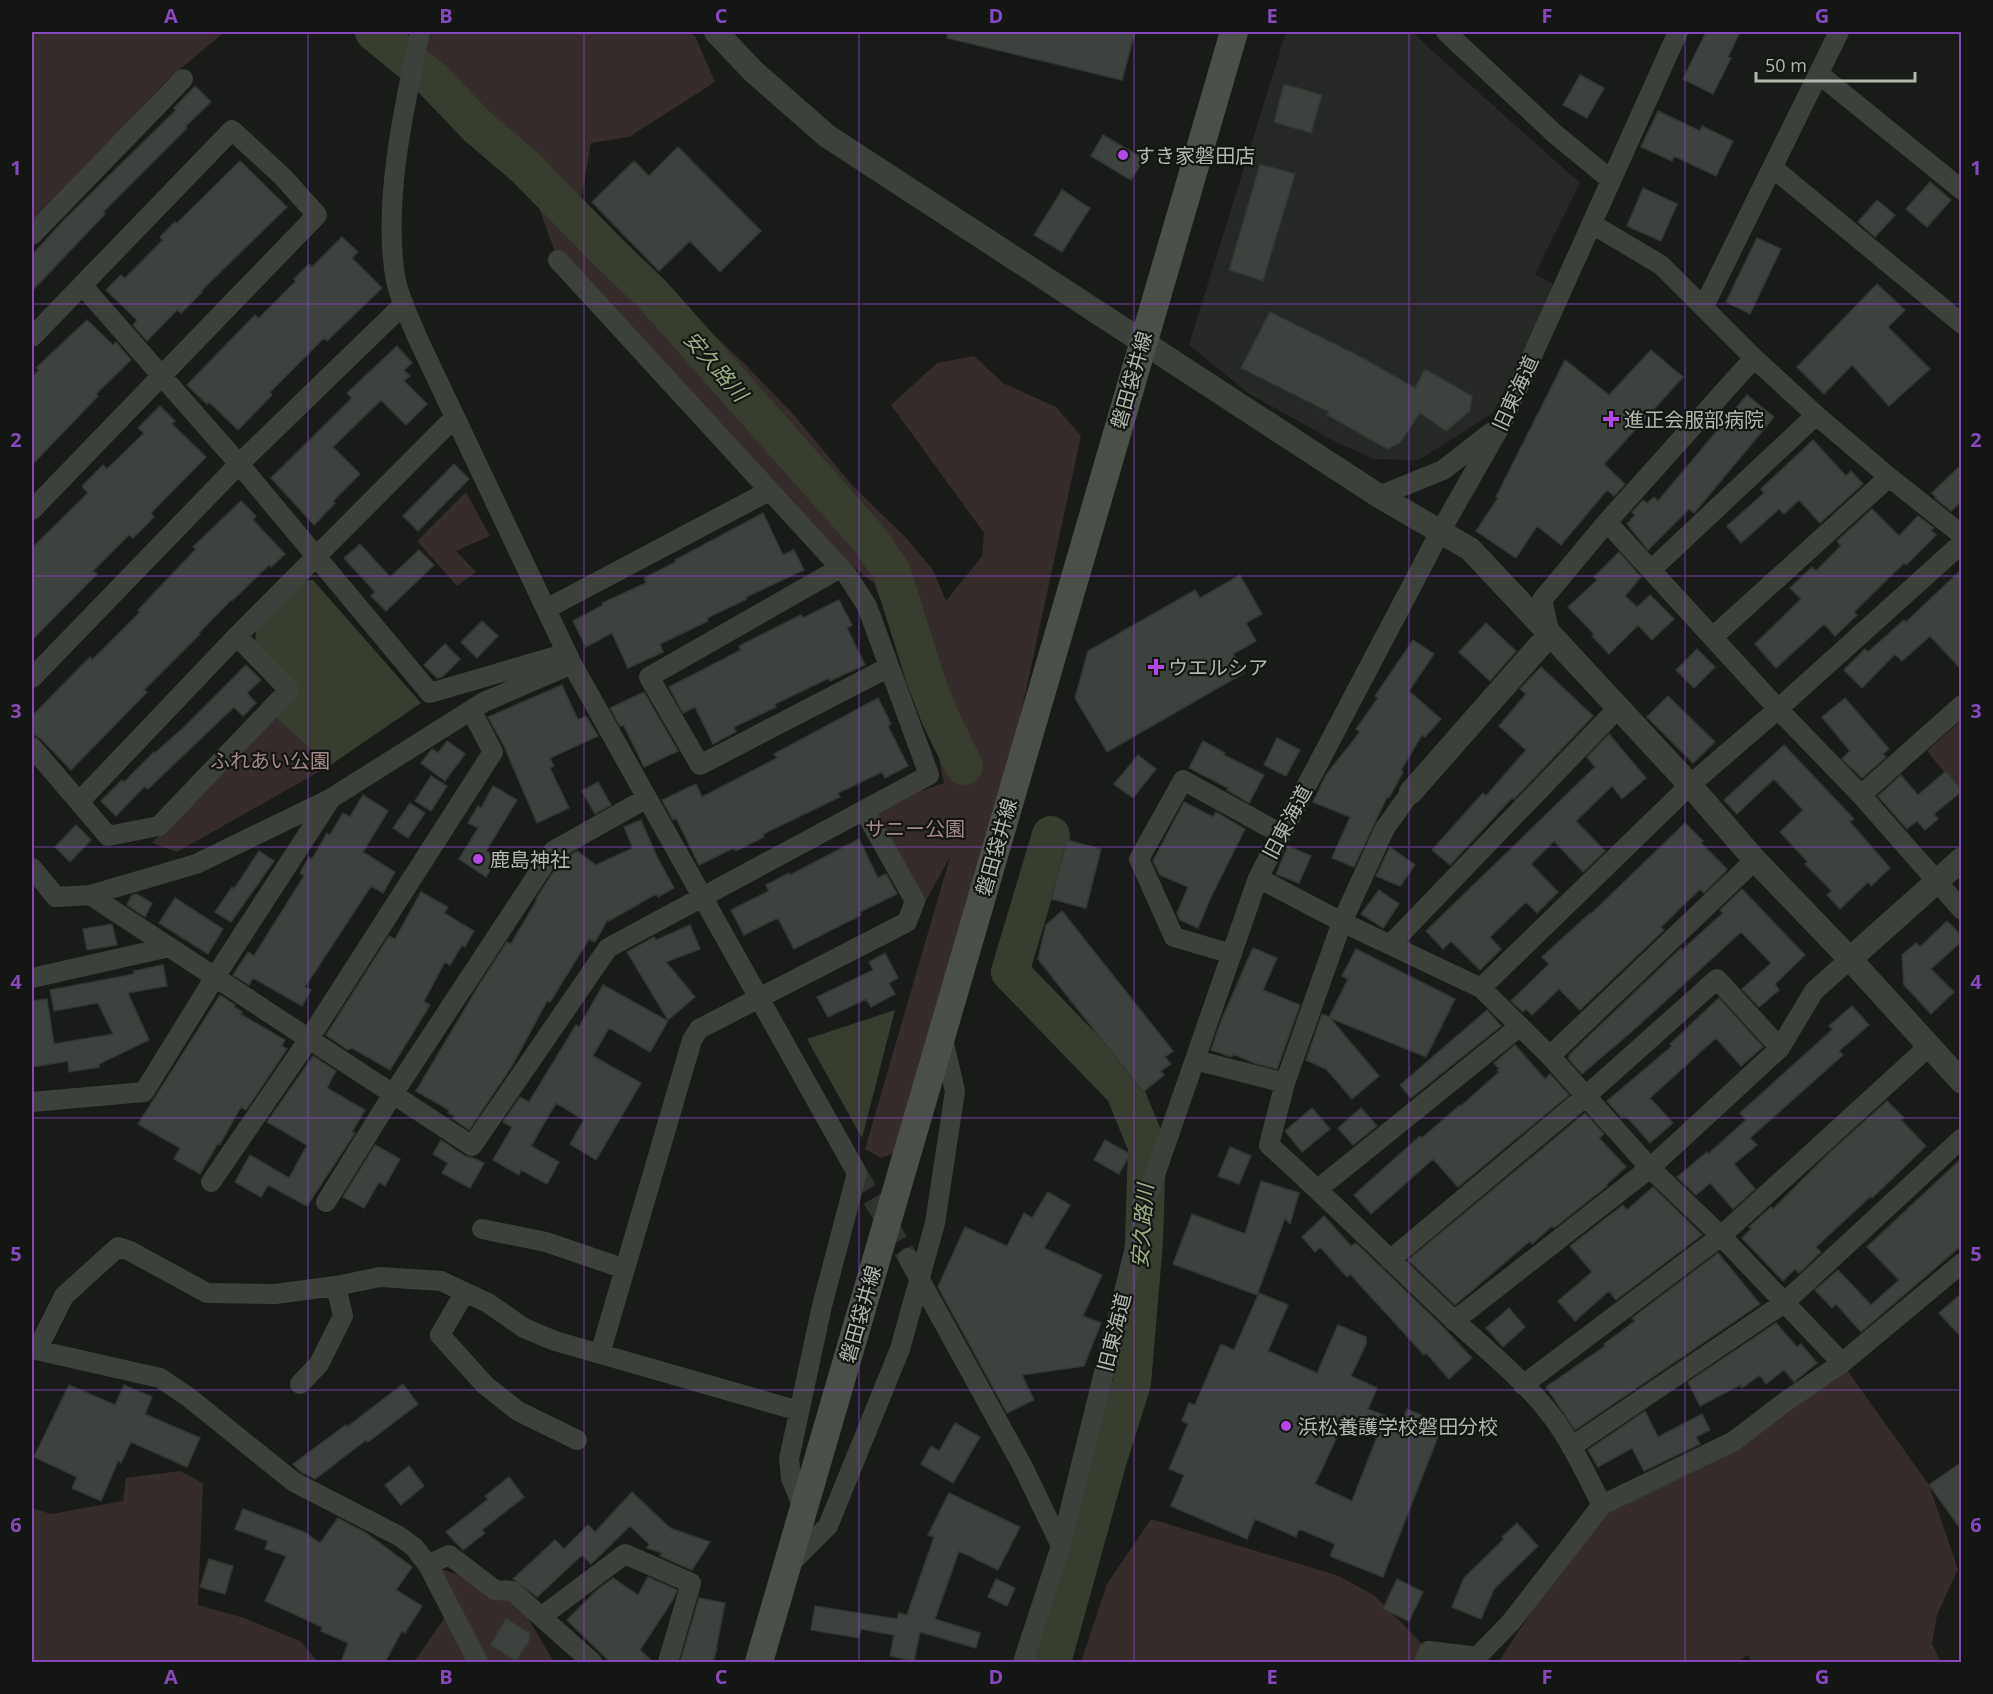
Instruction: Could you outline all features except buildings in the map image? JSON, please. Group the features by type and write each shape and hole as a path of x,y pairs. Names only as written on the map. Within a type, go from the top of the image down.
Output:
{"main road":[{"name":"磐田袋井線","path":"759,1662 1234,32"}],"street":[{"path":"420,32 404,110 394,184 392,239 396,283 404,304 417,337 570,658 857,1173 822,1306 789,1459 791,1478 804,1510"},
{"path":"716,32 753,70 827,136 1379,496 1470,549 1962,1082"},
{"path":"1446,32 1556,134 1611,180"},
{"name":"旧東海道","path":"1023,1662 1061,1546 1148,1195 1258,878 1440,532 1501,425 1678,32"},
{"path":"1704,306 1839,32"},
{"path":"1820,74 1962,190"},
{"path":"32,235 183,80"},
{"path":"32,338 232,130 283,177 317,215 32,510"},
{"path":"1773,168 1962,324"},
{"path":"1592,224 1661,265 1754,358 1816,415 1962,535"},
{"path":"90,895 472,1146 608,948 929,775 867,606 840,568 558,260"},
{"path":"82,285 239,464 430,693 570,658"},
{"path":"32,678 239,464 404,304"},
{"path":"1550,634 1542,600 1607,522 1754,358"},
{"path":"1651,570 1816,415"},
{"path":"79,802 237,636 455,417"},
{"path":"1379,496 1443,470 1501,425"},
{"path":"1713,637 1889,477"},
{"path":"546,609 769,491"},
{"path":"1607,522 1778,709 1861,795 1962,910"},
{"path":"1481,988 1690,786 1962,543"},
{"path":"840,568 649,677 700,765 890,667"},
{"path":"1550,634 1411,792 1385,828 1342,922 1285,1083 1269,1145 1318,1189 1547,1410 1571,1447 1602,1505"},
{"path":"32,747 108,836 159,826 290,690 237,636"},
{"path":"32,868 56,897 90,895 196,864 330,800 484,702 570,658"},
{"path":"1861,795 1962,705"},
{"path":"1390,945 1618,708"},
{"path":"211,1182 309,1038 493,752 471,711"},
{"path":"1232,954 1174,937 1139,859 1183,780 1281,834"},
{"path":"326,1202 393,1094 553,851 647,798"},
{"path":"32,1102 144,1092 215,977 330,800"},
{"path":"600,1354 692,1040 699,1029 907,922 915,901 864,810"},
{"path":"1454,1321 1650,1168 1780,1048 1814,991 1962,859"},
{"path":"1550,1056 1755,860"},
{"path":"1258,878 1342,922 1481,988 1550,1056 1650,1168 1721,1236 1842,1363"},
{"path":"32,978 169,947"},
{"path":"1390,1260 1586,1096 1717,979 1780,1048"},
{"path":"1318,1189 1520,1026"},
{"path":"787,1567 828,1526 900,1349 918,1277 935,1223 955,1091 942,1033"},
{"path":"1523,1385 1721,1236 1928,1047"},
{"path":"1194,1060 1285,1083"},
{"path":"1571,1447 1784,1303 1962,1138"},
{"path":"482,1229 546,1242 625,1269"},
{"path":"478,1662 428,1565 414,1547 399,1536 294,1482 187,1396 160,1378 34,1349 64,1296 118,1247 130,1251 207,1293 275,1294 336,1286 380,1277 441,1281 489,1303 524,1328 555,1341 800,1411"},
{"path":"908,1258 1023,1467 1061,1546"},
{"path":"1424,1662 1429,1651 1477,1658 1511,1622 1602,1505 1734,1442 1785,1402 1842,1363 1962,1263"},
{"path":"300,1384 319,1364 343,1316 336,1286"},
{"path":"465,1292 440,1335 484,1385 518,1411 577,1440"},
{"path":"541,1617 625,1554 691,1583 668,1662"},
{"path":"428,1565 449,1555 495,1590 512,1591 592,1662"}],"shaded area":[{"path":"1286,32 1413,32 1580,183 1535,274 1557,286 1493,413 1419,460 1374,459 1334,441 1248,393 1189,345"},
{"path":"313,580 421,703 329,766 272,714 296,688 255,644 256,630 305,581"},
{"path":"895,1010 862,1138 807,1039"}],"green space":[{"path":"32,32 224,32 165,82 32,226"},
{"name":"サニー公園","path":"420,32 687,32 695,36 715,82 629,137 591,143 580,206 745,364 794,415 852,485 908,540 933,570 946,601 982,556 984,533 891,405 937,363 974,356 1003,383 1056,407 1081,436 983,889 908,1148 881,1158 865,1149 950,857 924,904 864,810 944,783 939,757 874,583 801,526 558,260 512,134 478,127 417,45"},
{"path":"466,492 490,536 456,551 476,572 457,586 417,541"},
{"name":"ふれあい公園","path":"269,711 329,766 177,852 152,843"},
{"path":"1961,720 1961,793 1927,751"},
{"path":"1842,1363 1929,1485 1958,1569 1937,1615 1932,1644 1941,1662 1751,1662 1748,1655 1737,1662 1499,1661 1602,1505 1734,1441"},
{"path":"180,1471 203,1483 198,1605 244,1618 300,1641 318,1662 32,1662 32,1508 51,1514 123,1501 126,1478"},
{"path":"1151,1519 1339,1576 1375,1596 1429,1651 1424,1662 1081,1662 1107,1584"},
{"path":"428,1565 512,1591 554,1662 414,1662 450,1610"}],"waterway":[{"name":"安久路川","path":"374,32 433,80 478,127 525,167 653,295 870,540 892,572 925,678 940,717 964,766"},
{"name":"安久路川","path":"1051,835 1010,972 1124,1090 1147,1146 1144,1241 1132,1383 1109,1456 1052,1662"}],"tunnel":[{"path":"857,1173 908,1258"}],"place":[{"name":"すき家磐田店","path":"1123,155"},
{"name":"進正会服部病院","path":"1611,419"},
{"name":"ウエルシア","path":"1156,667"},
{"name":"鹿島神社","path":"478,859"},
{"name":"浜松養護学校磐田分校","path":"1286,1426"}]}
